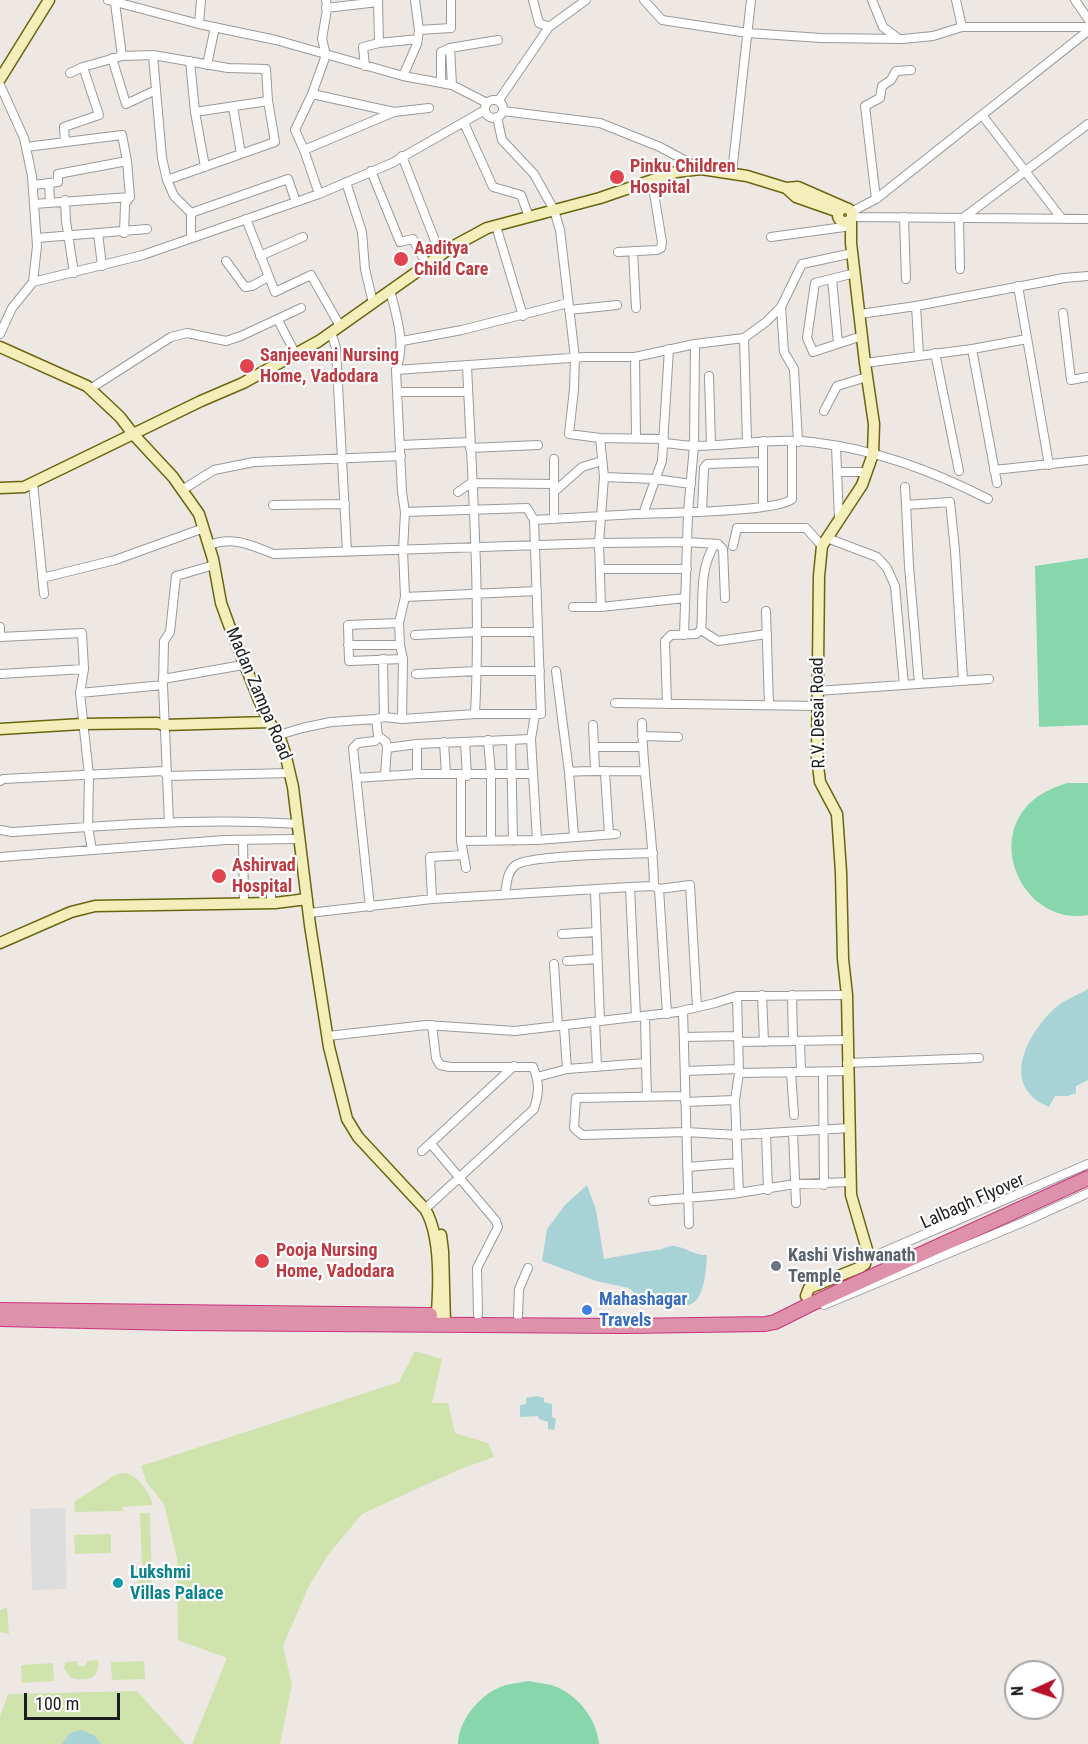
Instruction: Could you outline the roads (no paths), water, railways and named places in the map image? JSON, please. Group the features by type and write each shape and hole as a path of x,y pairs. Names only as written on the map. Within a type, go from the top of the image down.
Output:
{"highway":[{"name":"Lalbagh Flyover","path":"851,1281 1088,1170"},
{"name":"Lalbagh Flyover","path":"807,1300 1088,1178"},
{"path":"0,1320 175,1323 441,1319 478,1315 720,1318 764,1316 807,1300"},
{"path":"0,1310 441,1319 626,1326 775,1322 807,1300"}],"street":[{"path":"0,79 49,0"},
{"path":"199,24 201,0"},
{"path":"403,76 418,39 415,0"},
{"path":"419,30 451,28 451,0"},
{"path":"533,0 539,23 549,27"},
{"path":"499,100 549,27 586,0"},
{"path":"644,0 662,20 748,33 821,38 899,39 933,36 962,27 1088,27"},
{"path":"732,173 751,0"},
{"path":"872,0 883,27 899,39"},
{"path":"956,0 962,27"},
{"path":"1075,0 1088,19"},
{"path":"122,56 112,1 199,24 276,40 403,76 452,85 486,107 488,116 500,114 600,123 660,147 701,169"},
{"path":"319,194 295,130 312,94 326,55 322,39 326,4 378,1 379,43"},
{"path":"207,65 215,27"},
{"path":"846,217 876,199 1088,31"},
{"path":"365,66 363,47 418,39"},
{"path":"441,83 441,52 450,48 498,40"},
{"path":"450,48 452,85"},
{"path":"153,54 162,159 174,196 190,213 191,238"},
{"path":"70,73 112,58 153,54 228,68 266,69 268,102 275,142 167,180"},
{"path":"112,58 126,104 156,90"},
{"path":"190,61 195,112 205,167"},
{"path":"65,142 64,127 99,115 83,67"},
{"path":"876,199 865,106 880,98 882,86 891,80 896,71 911,70"},
{"path":"0,85 24,138 33,184 37,238 33,282 12,308 0,334"},
{"path":"312,94 394,112"},
{"path":"33,282 143,255 319,194 392,163 464,123 493,99 499,100 503,105 500,114 502,140 534,174 554,210 560,230 575,358 569,434 600,438 636,438 694,446 747,441 819,442 873,454 957,483 988,499"},
{"path":"195,112 268,102"},
{"path":"233,107 241,154"},
{"path":"304,150 394,112 429,108"},
{"path":"982,115 1062,219"},
{"path":"464,123 493,188 521,195 529,217"},
{"path":"961,218 1088,124"},
{"path":"26,147 122,135 130,197 125,204 124,233"},
{"path":"402,156 441,256"},
{"path":"33,184 58,182 58,174 127,161"},
{"path":"0,488 24,487 243,384 335,329 452,247 487,228 600,198 676,172 701,169 732,173 786,188 798,187 834,201 846,217"},
{"path":"371,171 400,242 413,239 427,265"},
{"path":"190,213 288,179 296,202"},
{"path":"618,252 657,250 662,245 652,181"},
{"path":"346,182 362,232 365,269 373,303"},
{"path":"48,183 50,202"},
{"path":"34,204 130,197"},
{"path":"65,201 74,273"},
{"path":"771,237 846,217 1088,219"},
{"name":"R.V. Desai Road","path":"846,217 874,424 873,454 862,485 824,542 819,576 817,768 820,782 837,814 843,959 847,995 850,1195 867,1245 867,1259"},
{"path":"904,217 906,279"},
{"path":"960,269 961,218"},
{"path":"246,219 275,292 311,275 335,329 347,552"},
{"path":"496,226 523,316"},
{"path":"37,238 124,233 147,229"},
{"path":"98,233 102,266"},
{"path":"260,256 303,237"},
{"path":"396,370 575,358 635,357 695,344 744,338 766,322 781,307 802,264 852,248"},
{"path":"633,251 636,308"},
{"path":"226,261 245,287 252,286 268,277"},
{"path":"855,273 815,283 807,338 813,352 862,336"},
{"path":"860,315 1064,278 1088,276"},
{"path":"832,279 838,343"},
{"path":"1018,286 1049,465"},
{"path":"390,290 402,341 401,355 396,370 405,512 403,550 405,597 399,623 403,659 402,719"},
{"path":"402,341 568,306 617,305"},
{"path":"916,306 919,355"},
{"path":"534,520 763,507 789,502 792,499 795,442 794,369 784,352 781,307"},
{"path":"90,389 171,337 187,333 226,341 301,308"},
{"path":"1063,313 1071,380 1088,377"},
{"path":"278,320 295,353"},
{"path":"744,338 747,441"},
{"path":"865,363 972,349 1027,339"},
{"path":"684,635 688,512 694,446 695,344"},
{"name":"Madan Zampa Road","path":"0,347 90,389 135,433 173,477 199,514 214,565 221,603 243,665 268,722 279,735 290,773 328,1036 347,1119 358,1137 427,1207 435,1237 441,1319"},
{"path":"643,514 662,461 669,349"},
{"path":"972,349 997,483"},
{"path":"935,353 959,471"},
{"path":"635,357 636,438"},
{"path":"467,365 475,548 477,671 475,714"},
{"path":"709,376 711,444"},
{"path":"824,411 837,386 867,377"},
{"path":"398,392 468,392"},
{"path":"600,438 604,477 599,543 601,607"},
{"path":"763,441 763,507"},
{"path":"401,445 538,446"},
{"path":"836,446 839,519"},
{"path":"182,490 214,470 244,464 401,456"},
{"path":"554,459 554,519"},
{"path":"994,470 1088,460"},
{"path":"458,492 472,483 554,488 582,467 602,461"},
{"path":"702,511 704,468 707,464 763,462"},
{"path":"837,472 866,472"},
{"path":"604,477 655,479 691,484"},
{"path":"33,483 44,594"},
{"path":"905,487 919,684"},
{"path":"906,505 950,502 963,680"},
{"path":"273,505 345,504"},
{"path":"279,735 331,722 380,718 541,714 534,520 527,508 405,512"},
{"path":"42,578 115,560 204,528"},
{"path":"733,546 737,528 806,528 824,542 878,557 887,568 895,586 904,685"},
{"path":"209,545 224,540 245,543 273,554 599,543 715,544 723,549 725,598"},
{"path":"667,704 665,641 671,635 696,634 701,630 704,568 715,544"},
{"path":"169,822 164,725 164,641 170,632 176,576 214,565"},
{"path":"600,569 687,569"},
{"path":"405,597 537,591"},
{"path":"573,607 601,607 685,598"},
{"path":"766,610 769,705"},
{"path":"399,623 348,625 349,661 403,659"},
{"path":"0,627 0,637 82,633 84,669 80,693 89,775 88,827 92,850"},
{"path":"701,630 718,641 767,634"},
{"path":"414,635 538,632"},
{"path":"348,645 400,645"},
{"path":"382,659 379,738 386,742 387,748 385,775"},
{"path":"80,693 163,682 243,665"},
{"path":"0,674 84,669"},
{"path":"416,674 540,671"},
{"path":"556,671 569,772 574,836"},
{"path":"818,691 988,679"},
{"path":"615,703 817,706"},
{"path":"535,714 531,739 537,840"},
{"path":"0,729 82,724 157,723 164,725 268,722"},
{"path":"642,723 641,747 667,1014"},
{"path":"592,725 595,770"},
{"path":"642,736 678,737"},
{"path":"387,748 444,742 531,739"},
{"path":"488,740 491,774 491,841"},
{"path":"511,740 513,841"},
{"path":"370,907 353,747 358,743 375,741"},
{"path":"444,742 446,774"},
{"path":"465,742 461,841 466,868"},
{"path":"417,744 417,774"},
{"path":"594,747 641,747"},
{"path":"0,781 3,779 163,771 167,776"},
{"path":"569,772 645,771"},
{"path":"167,776 290,773"},
{"path":"461,841 537,840 612,834 605,773"},
{"path":"356,778 417,774 532,774"},
{"path":"0,830 12,832 169,822 256,821 298,824"},
{"path":"0,857 243,840 299,839"},
{"path":"243,840 244,903"},
{"path":"505,894 509,871 517,863 537,859 653,853"},
{"path":"432,898 430,857 463,855"},
{"path":"309,913 432,898 690,885 697,1007"},
{"path":"630,887 636,1017"},
{"path":"595,890 597,1067"},
{"path":"271,891 272,903"},
{"path":"0,944 70,912 95,906 272,903 307,899"},
{"path":"562,934 596,932"},
{"path":"567,961 597,959"},
{"path":"554,964 567,1070"},
{"path":"762,995 764,1042"},
{"path":"792,995 801,1072"},
{"path":"328,1036 432,1025 515,1031 667,1014 715,1004 736,996 847,995"},
{"path":"736,996 739,1071 735,1100 739,1193"},
{"path":"683,1011 689,1224"},
{"path":"645,1016 647,1097"},
{"path":"427,1207 534,1110 539,1091 533,1067 440,1065 436,1058 432,1025"},
{"path":"684,1037 764,1042 848,1040"},
{"path":"685,1071 823,1072 848,1067 980,1058"},
{"path":"537,1077 567,1070 646,1063"},
{"path":"422,1151 514,1066"},
{"path":"792,1072 794,1115"},
{"path":"823,1072 824,1185"},
{"path":"735,1100 647,1097 576,1098 574,1128 582,1135 686,1132 736,1135 849,1128"},
{"path":"793,1132 796,1203"},
{"path":"766,1134 768,1190"},
{"path":"431,1144 496,1221 498,1227 477,1268 478,1315"},
{"path":"687,1167 738,1163"},
{"path":"1088,1164 867,1259 861,1267 809,1288 807,1300 823,1305 875,1285 1088,1193"},
{"path":"653,1201 768,1190 795,1184 824,1185 850,1182"},
{"path":"518,1316 519,1289 528,1268"}],"water":[{"path":"1088,989 1088,1080 1076,1086 1076,1093 1068,1096 1055,1096 1049,1107 1034,1098 1024,1084 1021,1072 1026,1048 1039,1025 1055,1008"},
{"path":"587,1185 596,1210 604,1259 672,1246 707,1255 701,1292 694,1303 680,1306 654,1305 648,1299 638,1297 629,1288 596,1281 542,1261 547,1229 565,1205"},
{"path":"537,1396 544,1398 544,1402 552,1404 552,1417 556,1419 554,1430 548,1429 548,1422 539,1419 538,1416 520,1417 520,1405 526,1404 526,1398"},
{"path":"81,1730 94,1735 101,1744 62,1744 70,1733"}],"place":[{"name":"Pinku Children Hospital","path":"617,177"},
{"name":"Aaditya Child Care","path":"401,259"},
{"name":"Sanjeevani Nursing Home, Vadodara","path":"247,366"},
{"name":"Ashirvad Hospital","path":"219,876"},
{"name":"Pooja Nursing Home, Vadodara","path":"262,1261"},
{"name":"Kashi Vishwanath Temple","path":"776,1266"},
{"name":"Mahashagar Travels","path":"587,1310"},
{"name":"Lukshmi Villas Palace","path":"118,1583"}]}
